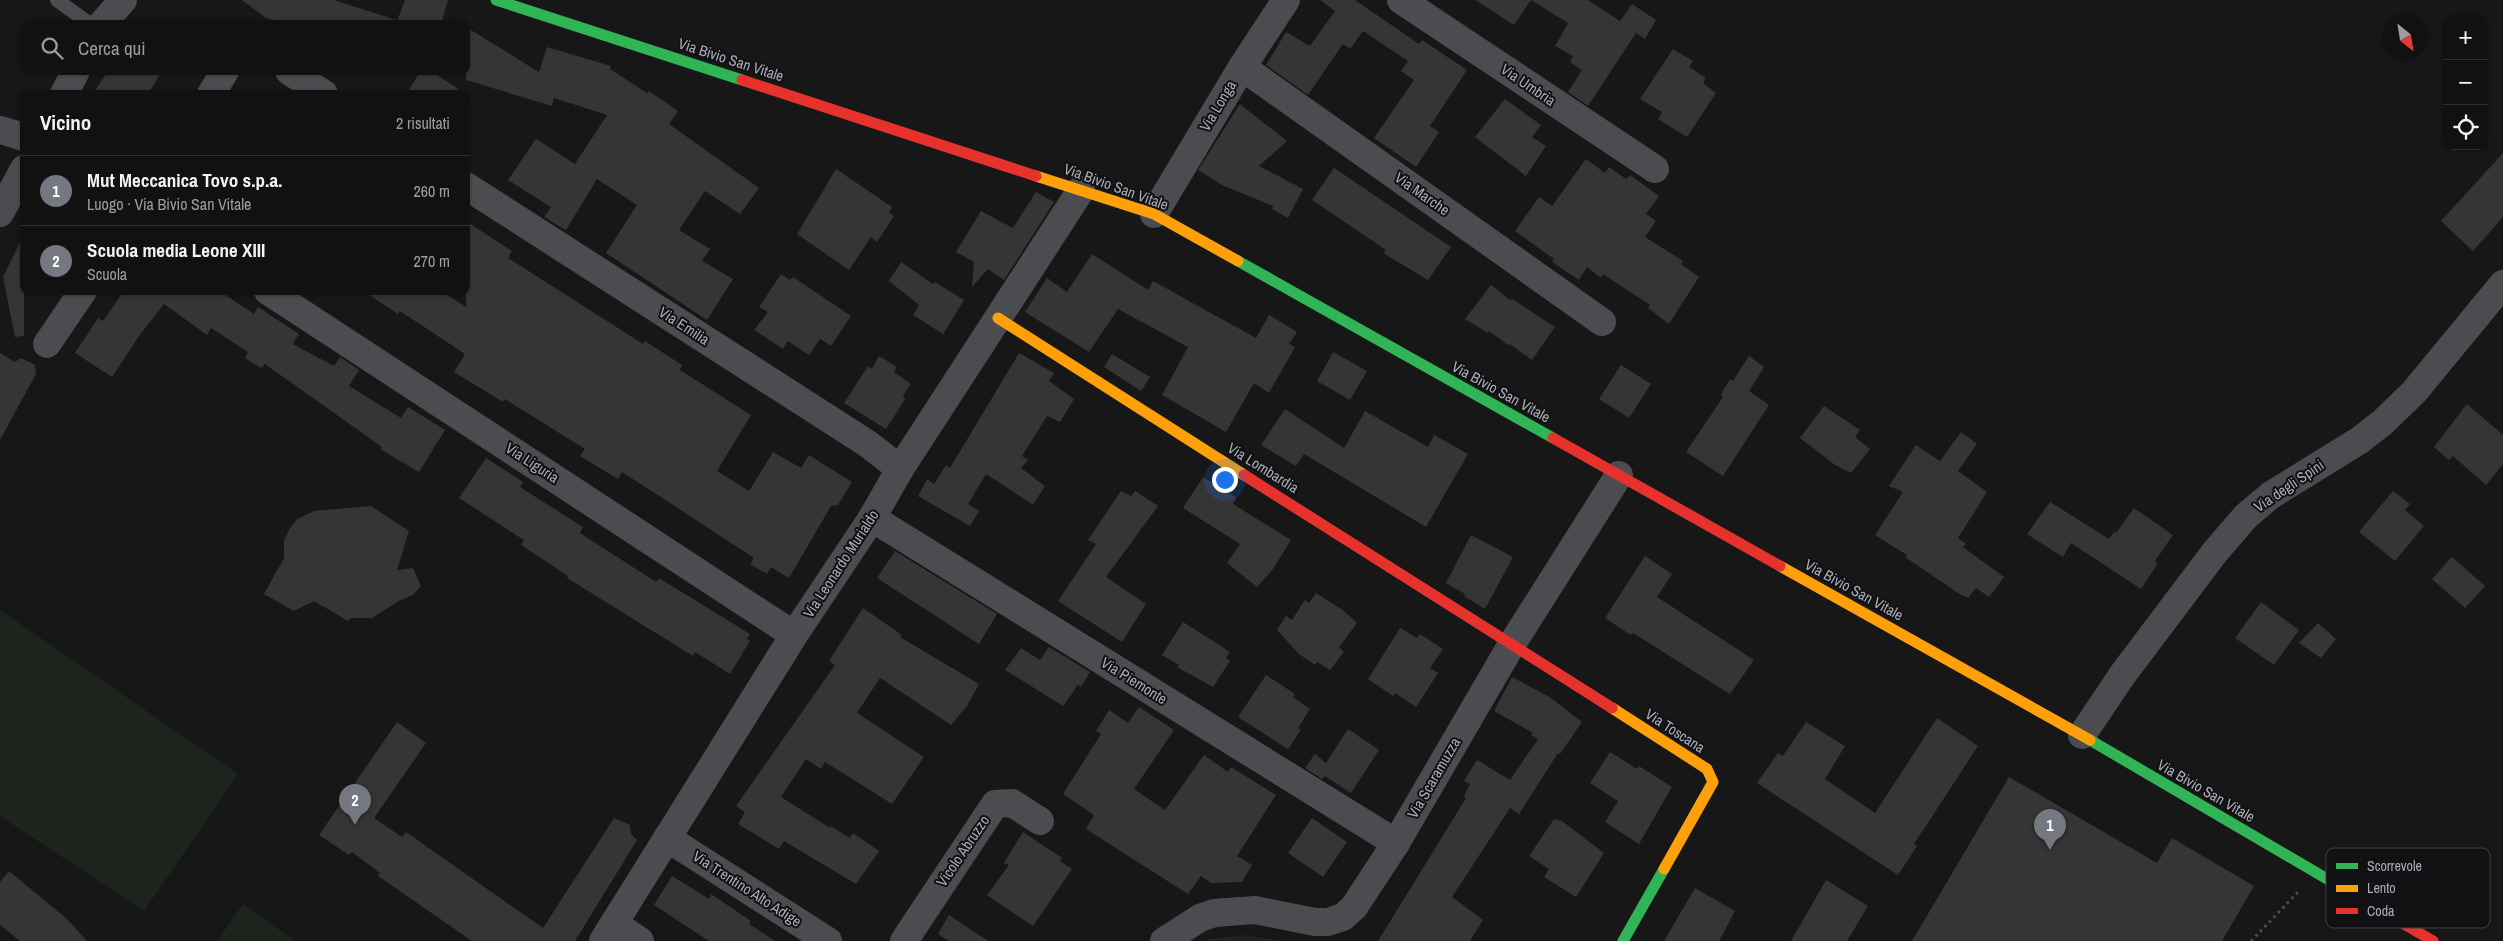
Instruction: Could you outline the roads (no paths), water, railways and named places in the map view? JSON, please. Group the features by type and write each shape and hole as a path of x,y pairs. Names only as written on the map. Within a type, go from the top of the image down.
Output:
{"main road":[{"name":"Via Bivio San Vitale","path":"496,0 1154,214 2082,735 2326,878"},
{"name":"Via Lombardia","path":"998,318 1512,644"},
{"name":"Via Toscana","path":"1512,644 1706,769 1713,782 1623,941"},
{"name":"Via Bivio San Vitale","path":"2412,928 2434,941"}],"street":[{"path":"103,20 110,0"},
{"path":"106,20 123,0"},
{"name":"Via Longa","path":"1154,214 1242,67 1286,0"},
{"name":"Via Umbria","path":"1400,0 1655,169"},
{"name":"Via Marche","path":"1242,67 1602,322"},
{"path":"66,90 74,75"},
{"path":"213,90 223,75"},
{"path":"295,75 318,90"},
{"path":"0,130 20,136"},
{"path":"0,213 20,176"},
{"name":"Via Emilia","path":"470,189 868,444 900,468"},
{"name":"Via Leonardo Murialdo","path":"609,933 794,635 872,518 900,468 1081,190"},
{"name":"Via degli Spini","path":"2082,735 2123,674 2215,552 2246,516 2271,495 2360,440 2383,422 2414,392 2503,284"},
{"path":"47,344 80,295"},
{"name":"Via Liguria","path":"274,295 794,635"},
{"name":"Via Scaramuzza","path":"1164,941 1200,918 1233,910 1255,910 1315,922 1330,932 1354,907 1396,843 1512,644 1619,475"},
{"name":"Via Piemonte","path":"872,518 1396,843"},
{"name":"Vicolo Abruzzo","path":"904,941 995,804 1012,803 1040,821"},
{"name":"Via Trentino Alto Adige","path":"667,838 828,941"},
{"path":"609,933 640,941"}],"lane":[{"path":"57,0 84,20"}],"place":[{"name":"Scuola media Leone XIII","path":"355,825"},
{"name":"Mut Meccanica Tovo s.p.a.","path":"2050,850"}]}
